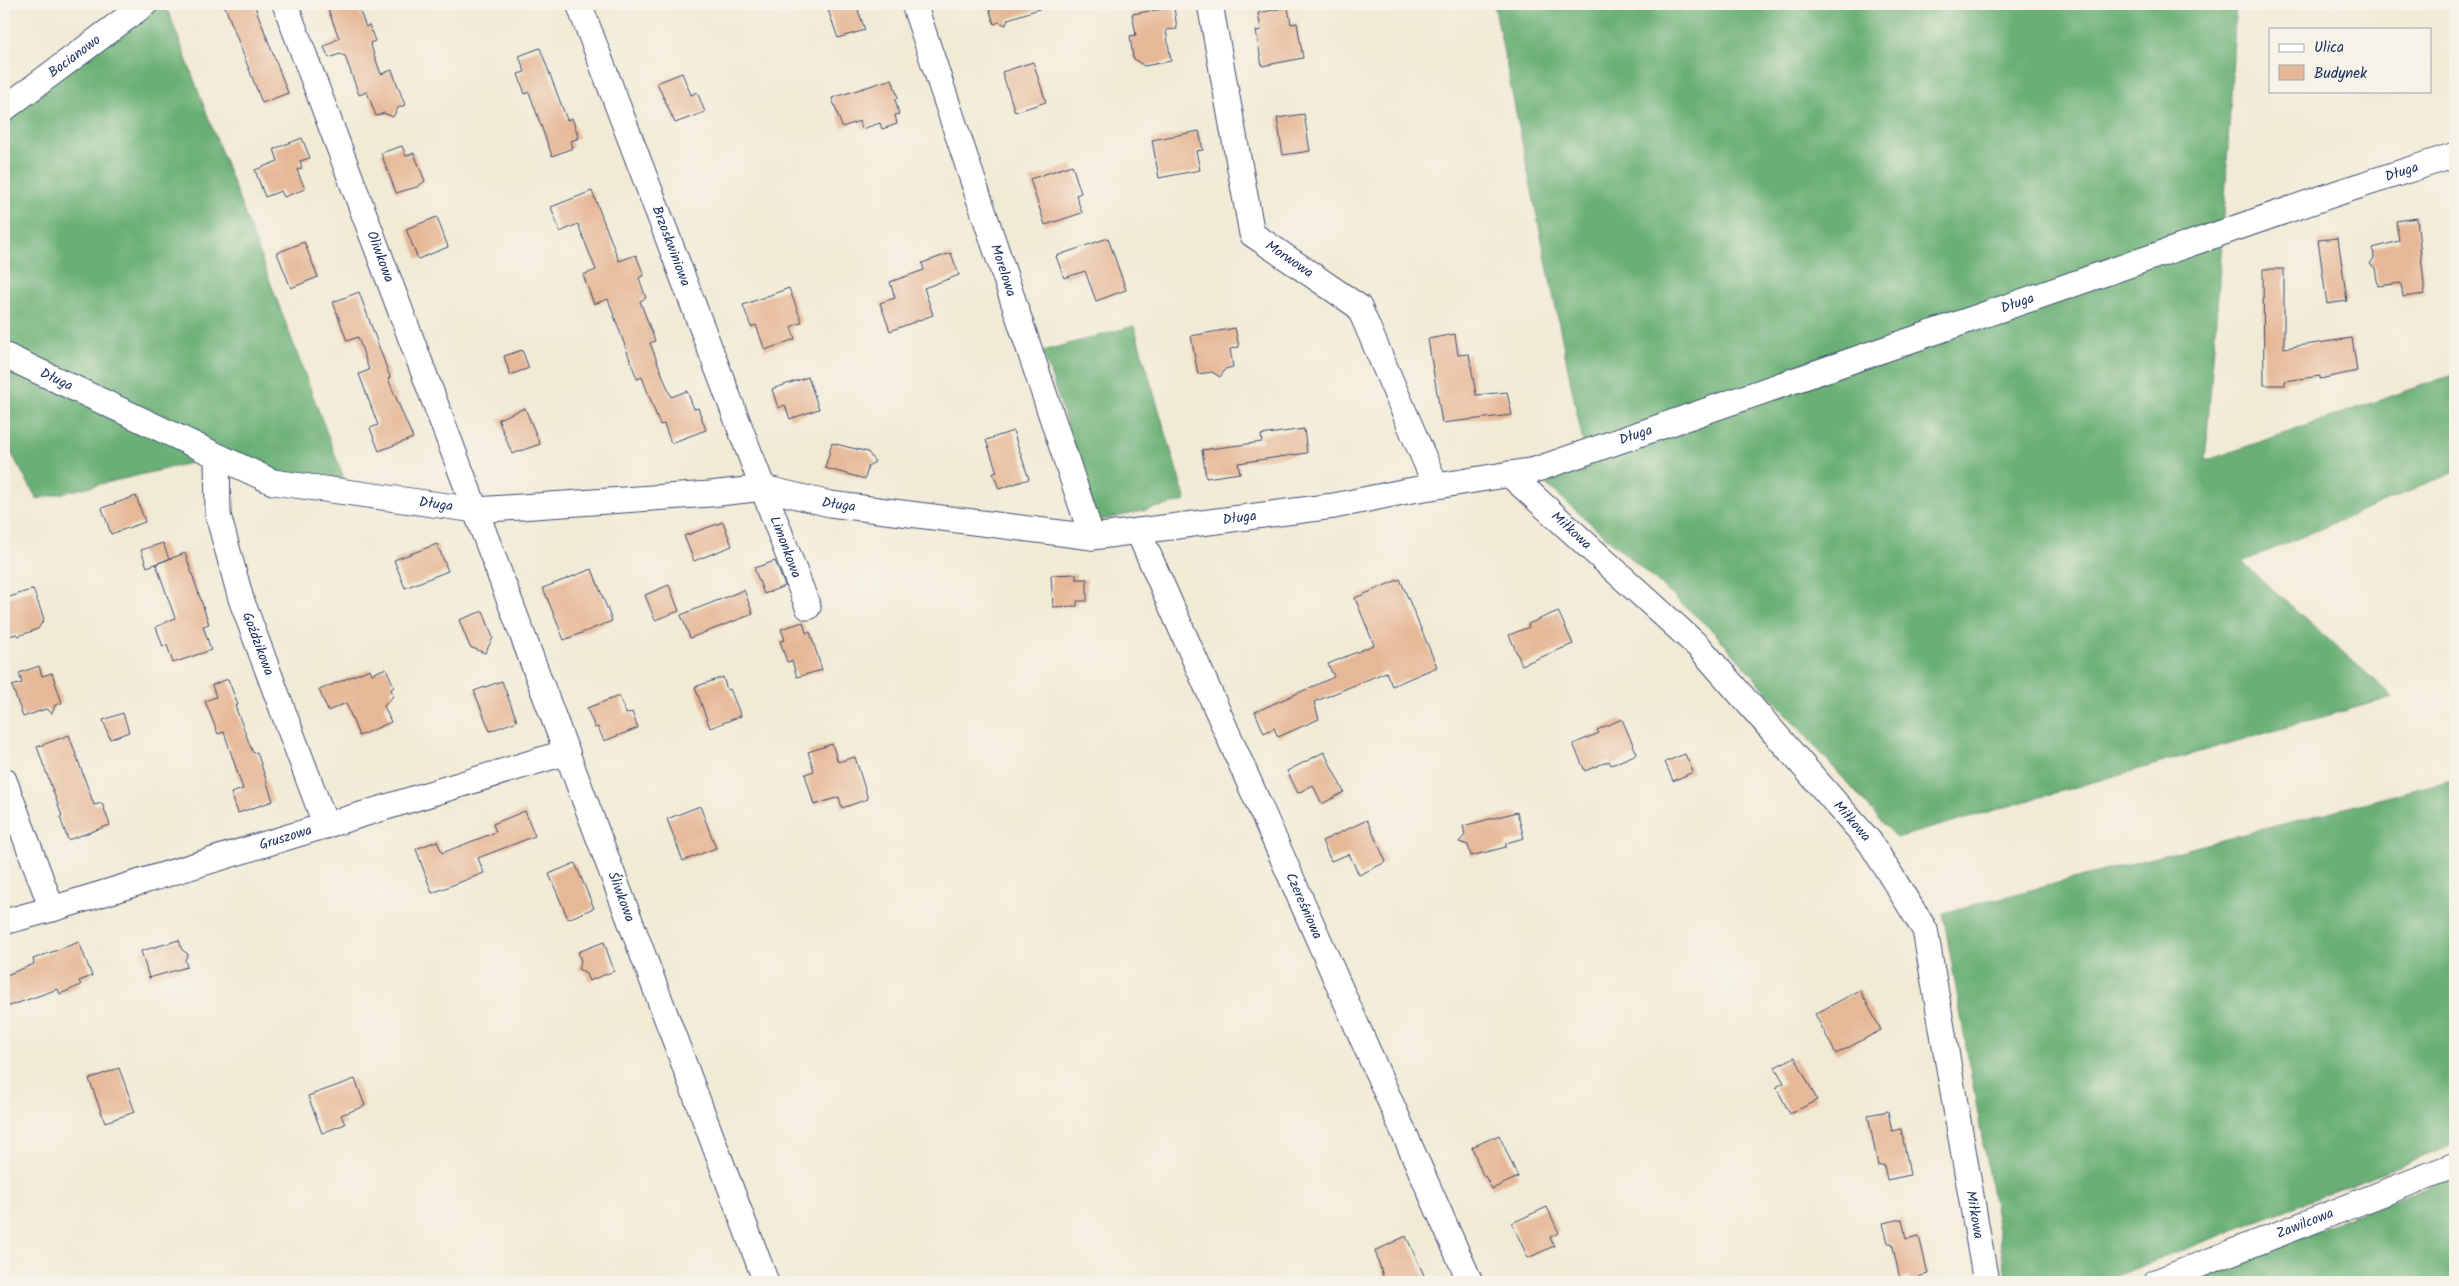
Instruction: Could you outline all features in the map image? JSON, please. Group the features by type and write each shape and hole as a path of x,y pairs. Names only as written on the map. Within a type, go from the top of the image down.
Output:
{"street":[{"name":"Bocianowo","path":"4,109 145,4"},
{"name":"Oliwkowa","path":"285,4 476,510"},
{"name":"Brzoskwiniowa","path":"579,4 764,488"},
{"name":"Morelowa","path":"914,4 1092,537"},
{"name":"Morwowa","path":"1210,4 1252,234 1360,307 1436,486"},
{"name":"Długa","path":"4,356 273,482 476,510 710,494 764,488 830,504 1092,537 1334,506 1436,486 1535,470 2337,193 2455,155"},
{"name":"Goździkowa","path":"217,456 218,514 242,599 326,826"},
{"name":"Miłkowa","path":"1509,474 1700,648 1870,842 1925,930 1986,1282"},
{"name":"Limonkowa","path":"764,488 808,607"},
{"name":"Śliwkowa","path":"476,510 766,1282"},
{"name":"Czereśniowa","path":"1138,531 1470,1282"},
{"name":"Gruszowa","path":"4,922 52,910 567,752"},
{"path":"4,780 52,910"},
{"name":"Zawilcowa","path":"2156,1282 2455,1165"}],"green space":[{"path":"150,4 159,4 169,13 345,481 269,472 4,348 4,118"},
{"path":"1494,4 2236,4 2224,217 2205,461 2455,374 2455,472 2242,562 2393,697 1896,838 1714,632 1538,477 1587,462"},
{"path":"1134,326 1186,501 1098,521 1043,351"},
{"path":"4,363 191,451 191,463 37,499 4,440"},
{"path":"2455,779 2455,1144 2101,1282 2007,1282 1943,913"},
{"path":"2455,1176 2455,1282 2185,1282"}],"building":[{"path":"224,4 254,4 288,93 262,103"},
{"path":"326,4 357,4 366,27 369,25 375,41 370,43 381,74 392,70 405,105 398,108 393,117 384,113 376,116 367,92 359,95 345,56 340,54 329,58 324,47 339,38"},
{"path":"826,4 856,4 865,30 838,38"},
{"path":"988,4 1044,4 1045,7 1008,19 1006,25 999,22 994,24"},
{"path":"1174,7 1177,29 1166,30 1171,61 1144,66 1133,58 1130,36 1136,35 1132,14"},
{"path":"1288,7 1291,24 1297,23 1303,58 1262,66 1256,31 1261,30 1258,13"},
{"path":"540,48 567,120 572,118 579,138 571,141 573,148 552,156 529,92 525,94 518,74 525,72 519,56"},
{"path":"1033,62 1046,102 1015,112 1002,72"},
{"path":"682,73 691,95 697,92 705,112 675,123 657,83"},
{"path":"892,79 898,98 895,99 899,114 895,115 897,124 882,129 880,123 862,129 860,121 842,127 832,98"},
{"path":"1304,114 1310,151 1283,155 1277,118"},
{"path":"1199,131 1203,150 1196,151 1200,170 1159,178 1152,140"},
{"path":"302,138 310,158 300,161 302,168 297,170 305,189 284,197 281,191 265,197 255,170 278,161 274,149"},
{"path":"402,146 406,156 414,153 425,181 417,187 396,193 381,153"},
{"path":"1072,165 1081,193 1076,195 1082,213 1045,225 1030,179"},
{"path":"592,191 619,261 636,255 644,275 639,278 646,298 640,301 655,341 650,343 671,397 687,391 694,409 698,408 706,430 671,443 664,424 660,425 642,377 637,379 608,299 594,304 583,275 596,270 578,224 560,232 551,207"},
{"path":"437,217 448,247 418,259 406,229"},
{"path":"2417,218 2425,294 2403,297 2401,283 2378,286 2375,268 2370,264 2374,258 2373,248 2399,241 2396,221"},
{"path":"1108,238 1126,290 1096,301 1085,271 1064,278 1056,256"},
{"path":"2338,238 2347,301 2327,304 2318,240"},
{"path":"304,242 318,277 291,288 277,253"},
{"path":"951,253 959,275 924,288 933,315 890,331 880,303 895,298 890,282 924,270 922,263"},
{"path":"2263,269 2284,269 2284,348 2352,338 2357,371 2320,379 2320,376 2285,381 2285,385 2264,385"},
{"path":"789,288 802,322 791,327 795,339 765,350 756,325 751,327 743,305"},
{"path":"359,292 390,377 388,379 413,438 379,451 370,428 378,425 359,374 369,370 358,337 347,341 333,302"},
{"path":"1235,328 1239,347 1230,349 1233,367 1225,369 1220,377 1212,372 1198,374 1191,336"},
{"path":"1455,334 1458,355 1469,354 1476,395 1507,392 1512,415 1442,423 1428,339"},
{"path":"522,350 529,368 510,375 504,356"},
{"path":"808,377 819,409 790,419 785,405 778,408 772,389"},
{"path":"525,408 540,444 512,454 498,419"},
{"path":"1304,429 1307,453 1238,463 1240,473 1206,478 1202,450 1262,442 1261,435"},
{"path":"1013,431 1029,479 999,489 993,473 997,472 986,440"},
{"path":"832,443 868,452 875,462 868,466 865,479 825,468"},
{"path":"136,496 145,522 111,534 102,508"},
{"path":"723,522 732,546 694,561 684,536"},
{"path":"163,543 169,559 147,567 141,550"},
{"path":"437,544 448,571 405,588 394,560"},
{"path":"185,553 209,624 203,626 211,650 173,663 167,645 163,647 156,627 175,618 156,564"},
{"path":"775,561 785,586 764,594 754,568"},
{"path":"592,569 612,621 564,640 543,588"},
{"path":"1076,574 1076,579 1087,579 1087,601 1077,601 1077,606 1053,607 1051,575"},
{"path":"1400,579 1437,667 1392,686 1386,672 1314,702 1319,719 1278,737 1274,728 1264,733 1255,712 1334,677 1328,664 1374,645 1355,598"},
{"path":"669,585 679,611 655,620 645,595"},
{"path":"33,589 44,619 38,629 18,636 17,634 9,636 4,620 4,599"},
{"path":"744,590 753,614 690,638 681,615"},
{"path":"483,611 493,638 485,653 470,647 459,620"},
{"path":"1558,611 1573,644 1522,665 1509,635 1529,627 1528,624"},
{"path":"803,622 806,633 810,632 822,670 797,677 792,661 787,662 780,641 785,640 781,629"},
{"path":"39,666 42,676 52,673 62,703 55,705 52,713 46,709 23,717 12,686 22,683 19,673"},
{"path":"386,668 394,687 391,689 393,696 384,706 391,722 359,736 346,703 328,711 319,690 370,669 372,674"},
{"path":"723,677 727,690 730,689 741,716 710,728 695,687"},
{"path":"228,679 238,705 235,706 253,753 257,752 273,801 238,813 231,793 243,789 224,732 218,734 205,701 216,697 212,685"},
{"path":"502,681 517,721 490,731 474,691"},
{"path":"619,696 626,714 632,712 638,728 604,741 598,727 595,728 587,708"},
{"path":"123,713 129,732 110,739 103,720"},
{"path":"1622,719 1637,754 1611,765 1609,761 1585,771 1573,744 1599,733 1597,730"},
{"path":"69,735 94,805 102,803 110,825 68,840 60,817 62,816 37,747"},
{"path":"832,744 838,762 855,757 868,799 842,808 839,797 814,805 805,774 814,771 808,752"},
{"path":"1324,752 1344,792 1322,804 1313,785 1298,793 1287,771"},
{"path":"1685,754 1693,772 1673,781 1665,762"},
{"path":"700,806 716,848 683,861 667,819"},
{"path":"525,811 535,836 478,858 484,873 432,893 416,849 437,841 442,853 496,832 493,824"},
{"path":"1517,812 1524,838 1506,843 1506,847 1471,856 1468,845 1459,842 1465,835 1463,826"},
{"path":"1367,820 1386,862 1359,875 1349,854 1331,861 1322,841"},
{"path":"575,863 594,908 568,919 549,874"},
{"path":"179,940 182,950 188,954 185,960 187,967 149,978 141,951"},
{"path":"79,942 92,976 79,981 81,985 60,994 58,989 4,1008 4,976 34,964 33,959"},
{"path":"604,942 614,971 589,981 585,972 578,969 581,961 578,952"},
{"path":"1860,990 1881,1030 1836,1054 1815,1014"},
{"path":"1795,1057 1817,1100 1790,1114 1776,1087 1784,1083 1775,1067"},
{"path":"119,1068 135,1112 105,1122 89,1079"},
{"path":"355,1079 365,1106 341,1115 345,1124 322,1133 308,1096"},
{"path":"1888,1111 1892,1131 1901,1129 1910,1175 1887,1180 1884,1165 1878,1166 1868,1115"},
{"path":"1499,1135 1518,1177 1492,1189 1485,1176 1483,1176 1472,1147"},
{"path":"1547,1207 1559,1233 1550,1237 1554,1246 1528,1258 1512,1223"},
{"path":"1902,1219 1906,1239 1919,1236 1928,1274 1920,1276 1917,1282 1912,1282 1908,1277 1900,1279 1892,1243 1888,1243 1883,1223"},
{"path":"1406,1236 1427,1282 1386,1282 1383,1276 1375,1251"}]}
